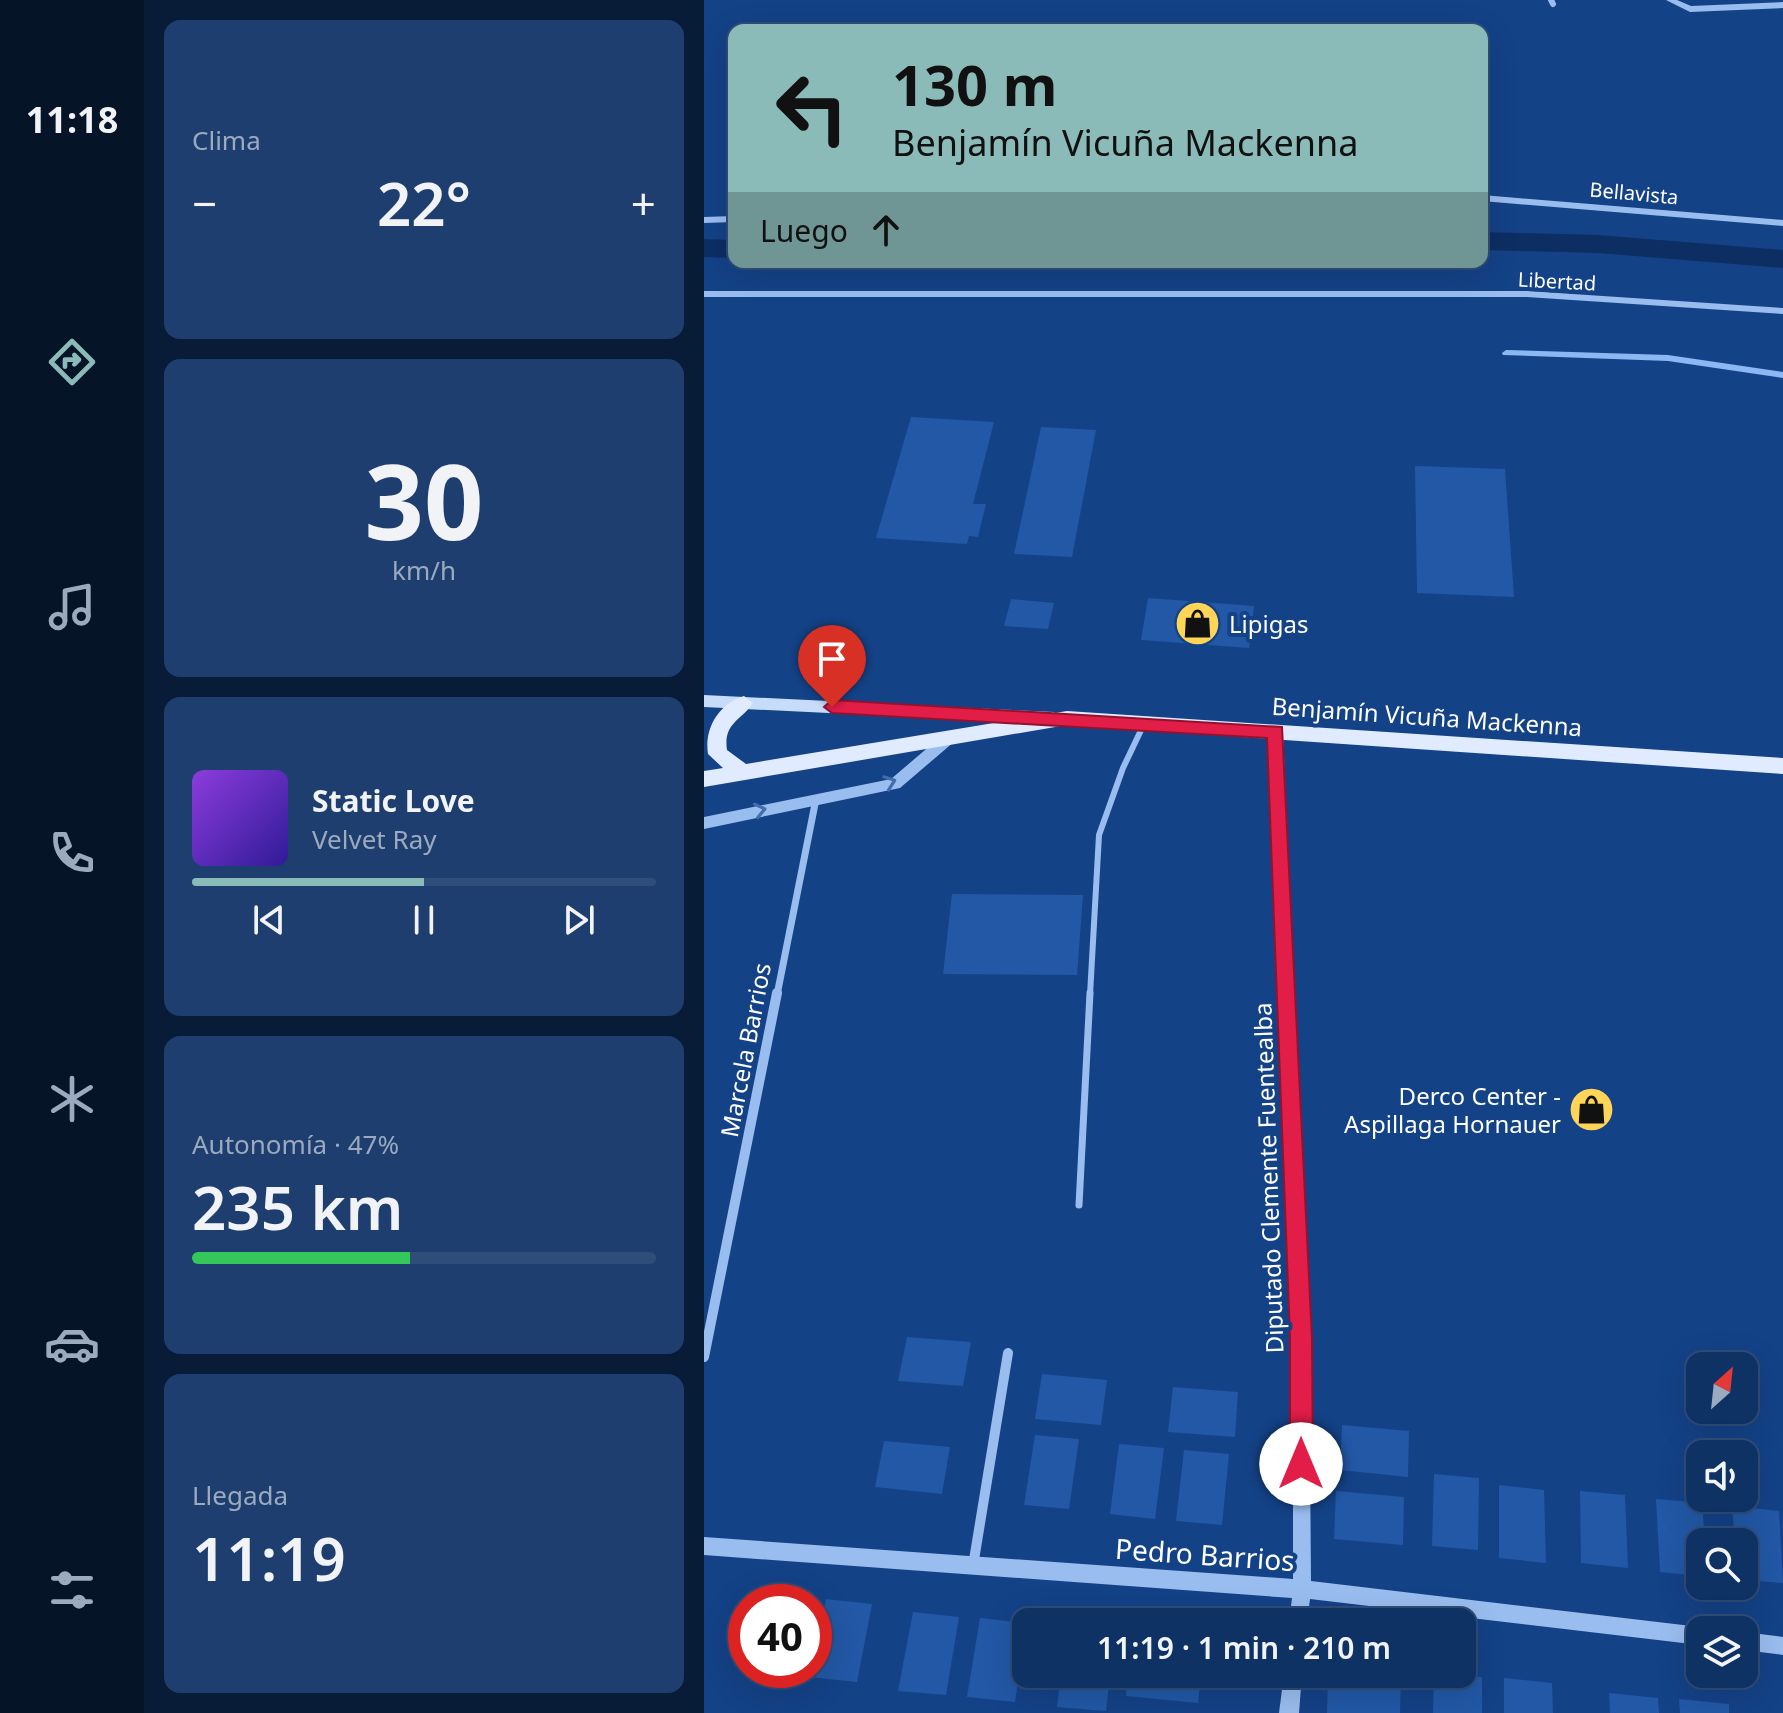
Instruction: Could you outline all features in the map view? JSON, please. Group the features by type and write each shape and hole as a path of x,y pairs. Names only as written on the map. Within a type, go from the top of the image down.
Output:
{"main road":[{"path":"704,701 1067,718"},
{"path":"742,772 718,754 716,736 725,717 744,703"},
{"name":"Benjamín Vicuña Mackenna","path":"704,779 1067,718 1783,766"}],"street":[{"path":"1674,3 1690,9 1783,5"},
{"name":"Bellavista","path":"1488,198 1783,223"},
{"path":"704,220 728,219"},
{"name":"Libertad","path":"704,294 1527,294 1783,311"},
{"name":"Diputado Clemente Fuentealba","path":"1276,732 1301,1338 1300,1608"},
{"path":"704,823 895,784 950,737"},
{"name":"Marcela Barrios","path":"704,1357 816,798"},
{"path":"973,1566 1008,1353"},
{"name":"Pedro Barrios","path":"704,1546 1302,1589 1686,1634"},
{"path":"1758,1643 1783,1646"},
{"path":"1289,1713 1292,1688"}],"lane":[{"path":"1079,1205 1099,835 1123,768 1145,723"}],"building":[{"path":"911,417 994,422 973,504 986,504 978,537 969,536 967,544 876,538"},
{"path":"1041,427 1096,430 1072,557 1014,554"},
{"path":"1415,466 1505,469 1514,597 1417,593"},
{"name":"Lipigas","path":"1148,598 1254,606 1249,648 1141,640"},
{"path":"1011,599 1054,603 1048,629 1004,626"},
{"path":"952,894 1083,895 1077,975 943,974"},
{"path":"907,1337 971,1342 963,1386 898,1381"},
{"path":"1042,1374 1107,1380 1101,1425 1035,1419"},
{"path":"1173,1387 1238,1392 1235,1437 1168,1432"},
{"path":"1342,1425 1409,1431 1408,1477 1340,1470"},
{"path":"1035,1435 1079,1439 1069,1509 1024,1505"},
{"path":"884,1441 950,1447 942,1494 875,1487"},
{"path":"1119,1444 1164,1448 1155,1519 1110,1514"},
{"path":"1184,1450 1229,1454 1222,1525 1176,1521"},
{"path":"1434,1474 1479,1478 1478,1550 1432,1546"},
{"path":"1499,1485 1544,1490 1546,1563 1499,1558"},
{"path":"1336,1491 1404,1497 1403,1545 1334,1539"},
{"path":"1580,1491 1625,1495 1628,1568 1581,1563"},
{"path":"1656,1499 1686,1502 1686,1512 1703,1512 1704,1528 1686,1528 1686,1575 1660,1572"},
{"path":"1758,1509 1779,1511 1783,1583 1758,1581 1758,1528 1734,1528 1732,1512 1758,1512"},
{"path":"832,1600 872,1604 857,1682 832,1679"},
{"path":"913,1612 959,1617 946,1695 898,1691"},
{"path":"980,1618 1012,1621 1012,1688 1017,1688 1015,1702 967,1697"},
{"path":"1476,1677 1482,1677 1482,1713 1433,1713 1434,1688 1476,1688"},
{"path":"1504,1678 1552,1683 1553,1713 1504,1713"},
{"path":"1059,1688 1108,1688 1106,1711 1057,1707"},
{"path":"1127,1688 1200,1688 1198,1703 1126,1696"},
{"path":"1328,1688 1401,1688 1400,1713 1327,1713"},
{"path":"1609,1693 1658,1698 1659,1713 1610,1713"},
{"path":"1679,1699 1729,1704 1729,1713 1680,1713"}],"waterway":[{"path":"1488,241 1598,244 1783,259"},
{"path":"704,248 728,249"},
{"path":"1506,353 1668,358 1783,375"}],"place":[{"name":"Lipigas","path":"1198,623"},
{"name":"Derco Center - Aspillaga Hornauer","path":"1592,1109"}],"route":[{"path":"832,707 1276,732 1301,1338 1301,1464"}]}
